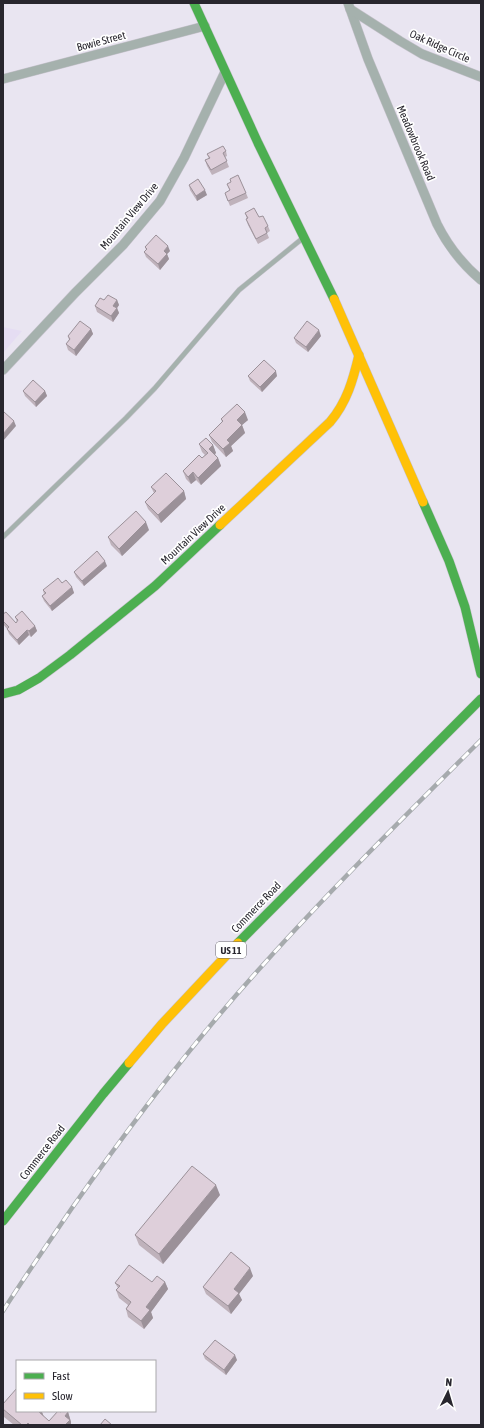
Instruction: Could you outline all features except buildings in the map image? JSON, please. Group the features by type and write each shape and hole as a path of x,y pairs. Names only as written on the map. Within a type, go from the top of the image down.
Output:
{"street":[{"path":"194,3 225,72 335,301 449,561 465,606 481,674"},
{"name":"Oak Ridge Circle","path":"349,6 400,41 422,54 481,77"},
{"name":"Meadowbrook Road","path":"349,6 368,59 437,224 456,255 481,280"},
{"name":"Bowie Street","path":"3,79 205,26"},
{"name":"Mountain View Drive","path":"3,370 75,293 123,245 160,201 184,158 225,72"},
{"name":"Mountain View Drive","path":"3,694 24,687 49,670 156,586 320,432 343,406 351,387 359,355"},
{"name":"Commerce Road","path":"5,1215 162,1024 296,884 481,699"}],"lane":[{"path":"3,537 155,388 239,290 304,237"}],"shaded area":[{"path":"3,327 22,331 3,353"}],"railway":[{"path":"3,1311 28,1272 117,1145 163,1084 236,995 315,908 481,740"}],"traffic: fast":[{"path":"194,3 258,143 334,299"},
{"path":"423,502 449,561 465,607 481,674"},
{"path":"3,694 18,690 39,678 70,655 155,586 220,525"},
{"path":"238,943 481,699"},
{"path":"3,1221 129,1063"}],"traffic: slow":[{"path":"334,299 423,502"},
{"path":"220,525 330,422 345,399 352,382 359,355"},
{"path":"129,1063 162,1024 238,943"}]}
